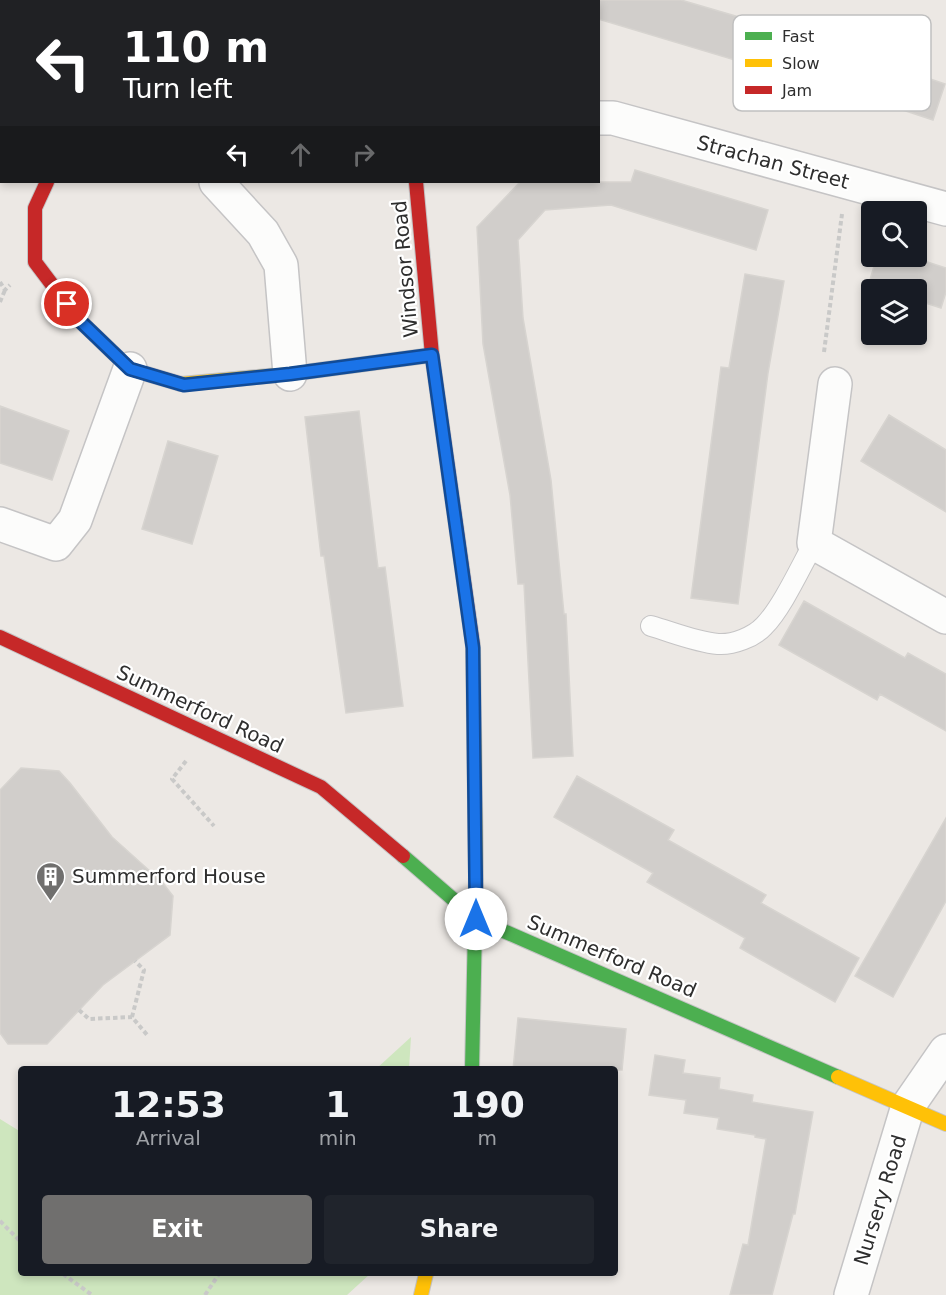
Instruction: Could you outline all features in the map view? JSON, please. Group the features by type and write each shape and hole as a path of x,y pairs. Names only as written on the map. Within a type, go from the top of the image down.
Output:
{"street":[{"name":"Strachan Street","path":"600,118 613,118 946,208"},
{"path":"47,183 35,208 35,262 78,319 130,369 184,385 290,374 432,355"},
{"path":"217,183 263,233 281,265 290,374"},
{"name":"Windsor Road","path":"416,183 432,355 473,648 476,919 472,1066"},
{"path":"0,524 56,544 75,520 130,369"},
{"path":"834,384 814,543 946,617"},
{"name":"Summerford Road","path":"0,637 321,787 476,919 946,1124"},
{"name":"Nursery Road","path":"851,1295 908,1106 946,1051"},
{"path":"421,1295 426,1276"}],"lane":[{"path":"651,626 718,644 752,636 764,627 773,615 814,543"}],"path":[{"path":"834,384 823,350 847,182"},
{"path":"0,302 5,290"},
{"path":"207,734 172,779 214,826"},
{"path":"132,1017 144,970 135,961"},
{"path":"79,1010 88,1019 132,1017"},
{"path":"132,1017 148,1036"},
{"path":"0,1221 18,1239"},
{"path":"66,1276 92,1295"},
{"path":"205,1295 218,1276"}],"green space":[{"path":"411,1037 409,1066 379,1066"},
{"path":"0,1119 18,1130 18,1276 368,1276 347,1295 0,1295"}],"building":[{"path":"600,0 681,0 733,15 733,60 600,20"},
{"path":"931,79 945,84 933,120 906,111 931,111"},
{"path":"635,170 768,210 756,250 611,205 545,210 518,240 523,318 551,480 564,614 566,614 573,756 533,758 524,584 518,584 510,495 483,344 477,227 519,183 631,182"},
{"path":"927,262 946,268 946,292 941,308 927,304 927,279 870,279 874,267 927,267"},
{"path":"745,274 784,281 768,373 738,604 691,598 721,367 729,368"},
{"path":"0,406 69,431 52,480 0,463"},
{"path":"359,411 378,568 385,567 403,706 346,713 324,556 321,556 305,417"},
{"path":"889,415 946,450 946,512 861,461"},
{"path":"168,441 218,456 192,544 142,529"},
{"path":"804,601 905,658 908,653 946,674 946,731 880,694 877,700 779,645"},
{"name":"Summerford House","path":"21,768 59,771 112,837 162,882 173,896 170,935 103,985 47,1044 8,1044 0,1033 0,790"},
{"path":"577,776 674,830 668,840 766,895 761,903 859,958 835,1002 740,948 745,938 647,882 653,873 554,817"},
{"path":"946,818 946,901 893,997 855,976"},
{"path":"518,1018 626,1029 622,1070 618,1070 618,1066 513,1066"},
{"path":"655,1055 685,1060 683,1073 720,1078 719,1089 753,1095 752,1102 813,1112 795,1214 793,1214 772,1295 730,1295 743,1244 748,1245 766,1139 717,1129 719,1118 684,1113 686,1100 649,1095"}],"traffic: fast":[{"path":"403,856 476,919 838,1077"},
{"path":"472,1066 476,877"}],"traffic: slow":[{"path":"181,384 290,374 432,355"},
{"path":"473,646 476,877"},
{"path":"838,1077 946,1124"},
{"path":"421,1295 426,1276"}],"traffic: jam":[{"path":"47,183 35,208 35,262 78,319 130,369 181,384"},
{"path":"416,183 432,355 473,646"},
{"path":"0,637 321,787 403,856"}],"place":[{"name":"Summerford House","path":"51,902"}],"route":[{"path":"67,304 78,319 130,369 184,385 290,374 432,355 473,648 476,919"}]}
